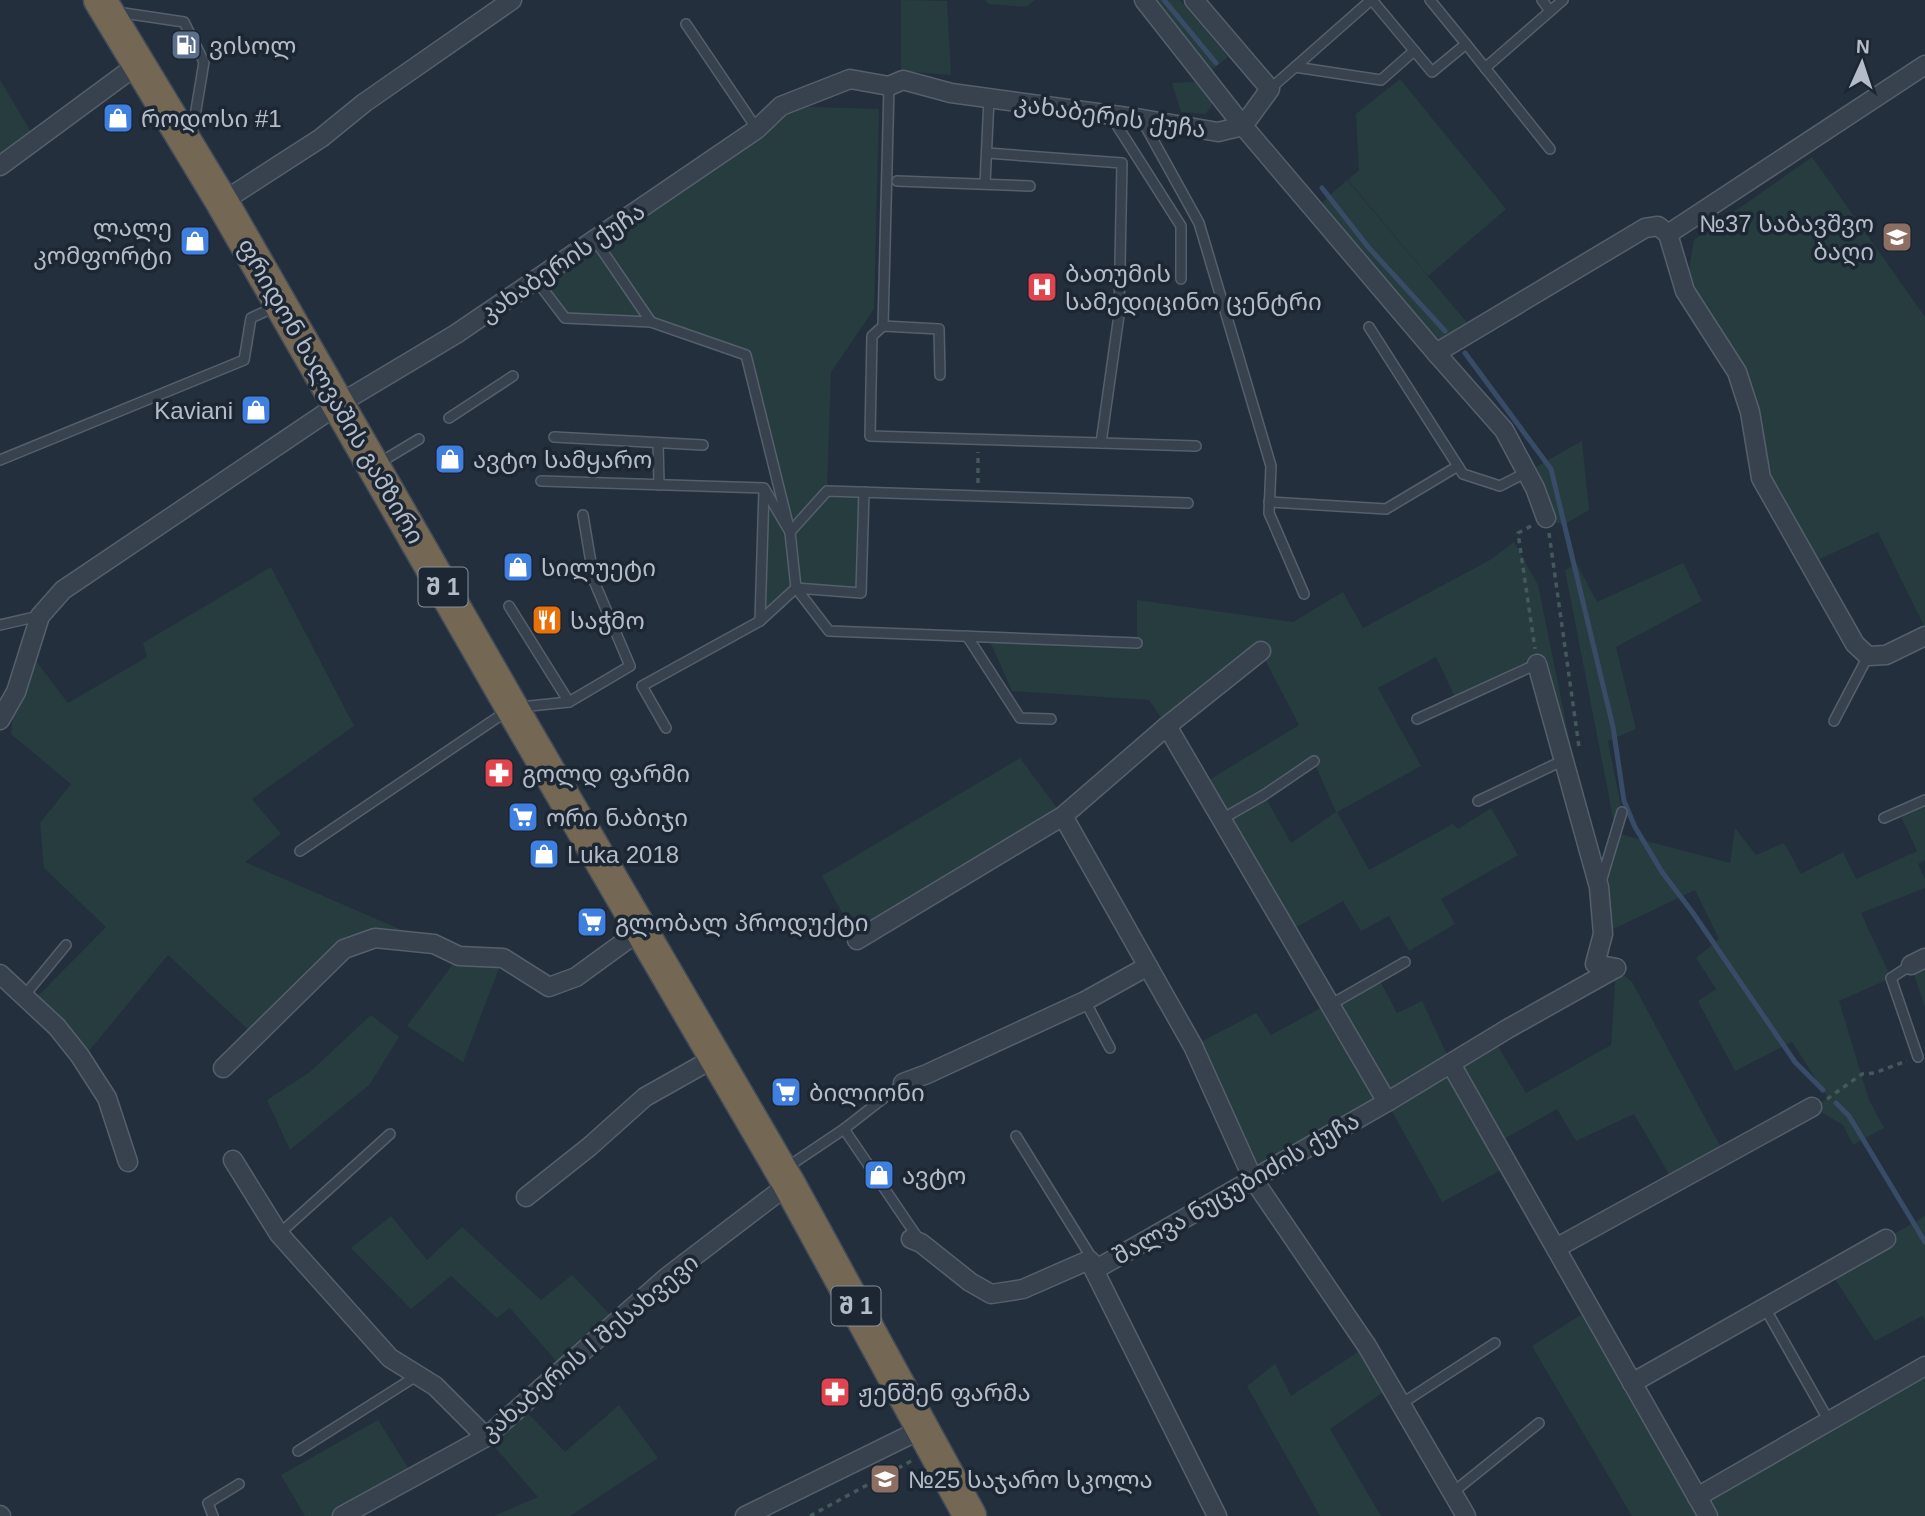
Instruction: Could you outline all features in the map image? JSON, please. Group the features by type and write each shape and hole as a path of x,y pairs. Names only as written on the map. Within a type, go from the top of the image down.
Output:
{"highway":[{"name":"ფრიდონ ხალვაშის გამზირი","path":"103,5 222,202 785,1177 970,1516"}],"street":[{"path":"222,202 321,138 364,103 512,0"},
{"name":"კახაბერის ქუჩა","path":"0,720 16,692 40,616 63,590 339,404 456,334 757,129 781,106 850,79 889,86 903,80 951,93 1218,132 1243,126 1144,0"},
{"path":"1194,0 1270,89 1243,126 1504,430 1527,472 1546,518"},
{"path":"0,166 137,65"},
{"path":"1668,234 1925,65"},
{"path":"1436,353 1645,228 1658,226 1668,234 1685,291 1737,372 1750,412 1761,478 1855,644 1868,656 1886,655 1925,636"},
{"path":"858,940 1063,816 1167,726 1261,651"},
{"path":"1537,664 1600,887"},
{"path":"1167,726 1387,1102"},
{"path":"1063,816 1193,1046 1253,1178 1367,1346 1466,1516"},
{"name":"შალვა ნუცუბიძის ქუჩა","path":"916,1241 970,1282 991,1294 1023,1289 1093,1264 1253,1178 1387,1102 1508,1028 1616,968 1595,964 1603,934 1600,887"},
{"path":"223,1068 344,949 375,938 434,944 459,956 503,958 549,988 576,976 642,929"},
{"path":"903,1083 928,1074 1084,1001 1148,966"},
{"path":"0,974 57,1027 80,1056 107,1098 128,1161"},
{"path":"526,1197 590,1147 645,1097 716,1057"},
{"path":"1451,1064 1708,1516"},
{"path":"1556,1248 1812,1107"},
{"path":"233,1160 279,1234 390,1358 435,1386 486,1437"},
{"name":"კახაბერის I შესახვევი","path":"342,1516 486,1437 785,1177"},
{"path":"1632,1383 1886,1239"},
{"path":"1093,1264 1217,1516"},
{"path":"1698,1497 1925,1366"},
{"path":"745,1516 928,1439"}],"lane":[{"path":"1270,89 1372,0 1432,72 1466,44"},
{"path":"1430,0 1550,149"},
{"path":"1542,0 1550,11"},
{"path":"1485,68 1563,0"},
{"path":"103,5 184,22 204,62 190,149"},
{"path":"686,24 757,129"},
{"path":"1295,67 1381,80 1414,51"},
{"path":"883,326 889,86"},
{"path":"985,184 989,98"},
{"path":"1110,115 1181,226 1181,279"},
{"path":"1142,119 1199,223 1271,466 1269,513 1304,594"},
{"path":"986,153 1122,163 1119,315 1101,443"},
{"path":"897,181 1030,186"},
{"path":"595,240 651,322"},
{"path":"536,280 565,318 651,322 746,355 790,532 796,589 829,631 1137,643"},
{"path":"0,460 244,360 251,318 281,304"},
{"path":"940,375 939,329 883,326 872,336 870,436 1196,446"},
{"path":"1369,327 1463,474 1500,486 1527,472"},
{"path":"449,418 513,376"},
{"path":"554,437 703,445"},
{"path":"374,466 419,439"},
{"path":"658,443 659,485"},
{"path":"1269,502 1386,509 1458,466"},
{"path":"541,481 764,488"},
{"path":"764,488 790,532"},
{"path":"760,621 764,488"},
{"path":"790,532 827,491 1188,503"},
{"path":"666,728 642,686 760,621 796,589 861,593 864,492"},
{"path":"300,851 512,708 569,702 630,666 594,581 583,515"},
{"path":"509,606 569,702"},
{"path":"0,625 40,616"},
{"path":"967,636 1020,718 1051,719"},
{"path":"1834,722 1868,656"},
{"path":"1417,719 1537,664"},
{"path":"1478,802 1564,760"},
{"path":"1222,819 1314,761"},
{"path":"1884,818 1925,800"},
{"path":"1600,887 1622,813"},
{"path":"24,996 66,945"},
{"path":"1330,1005 1405,962"},
{"path":"1918,962 1891,978 1918,1057"},
{"path":"1084,1001 1110,1048"},
{"path":"785,1177 903,1083"},
{"path":"845,1129 916,1241"},
{"path":"279,1234 390,1134"},
{"path":"1016,1136 1093,1264"},
{"path":"1765,1308 1829,1421"},
{"path":"1401,1404 1495,1343"},
{"path":"298,1451 418,1375"},
{"path":"1452,1493 1539,1423"},
{"path":"213,1516 208,1503 239,1484"}],"path":[{"path":"978,496 979,440"},
{"path":"1537,664 1518,533 1546,518 1580,749"},
{"path":"1812,1107 1862,1074 1874,1073 1918,1057"},
{"path":"810,1516 928,1439"}],"green space":[{"path":"901,0 947,1 951,75 901,71"},
{"path":"985,0 1035,0 1026,7 989,4"},
{"path":"1153,0 1180,0 1228,57 1212,70"},
{"path":"1400,79 1506,209 1428,276 1348,180 1359,170 1356,114"},
{"path":"0,80 36,140 0,166"},
{"path":"1205,81 1213,98 1209,109 1205,114 1181,112 1172,83"},
{"path":"781,106 879,109 874,309 831,372 827,490 864,492 861,593 796,589 760,621 764,488 788,529 746,355 651,322 565,318 536,280"},
{"path":"1812,157 1925,317 1925,628 1878,532 1809,564 1761,478 1750,412 1685,291 1694,240"},
{"path":"1347,180 1474,331 1436,353 1315,209"},
{"path":"1582,441 1589,510 1563,525 1546,518 1527,472"},
{"path":"1514,542 1538,585 1599,885 1616,833 1730,863 1735,828 1756,855 1784,843 1801,874 1843,852 1856,879 1917,851 1899,812 1925,800 1925,860 1918,864 1925,879 1925,888 1861,913 1891,978 1839,1001 1869,1100 1884,1128 1853,1145 1843,1125 1812,1107 1828,1098 1792,1042 1735,1071 1698,1001 1716,989 1696,958 1719,939 1695,890 1603,934 1537,664 1457,701 1436,657 1378,688 1421,766 1337,812 1369,870 1453,824 1458,829 1491,808 1518,855 1441,899 1455,924 1409,951 1389,916 1361,931 1343,901 1288,932 1201,785 1299,725 1261,652 1167,726 1149,700 1012,691 988,637 1137,642 1137,600 1293,622 1343,592 1363,628 1490,560","holes":["1314,762 1336,812 1291,843 1264,795"]},
{"path":"1683,563 1702,601 1616,647 1636,729 1608,741 1622,812 1616,833 1565,570 1577,564 1597,602"},
{"path":"271,567 354,726 252,799 281,834 245,862 434,944 375,938 344,949 255,1036 168,955 88,1052 35,999 106,927 44,868 40,823 71,784 11,734 16,692 29,652 68,703 147,657 143,643"},
{"path":"1020,758 1063,816 857,940 822,876"},
{"path":"459,956 503,958 463,1062 407,1026"},
{"path":"1925,958 1925,1008 1911,965"},
{"path":"1616,968 1632,982 1725,1155 1674,1183 1634,1114 1576,1141 1557,1109 1497,1143 1509,1166 1442,1202 1387,1102 1253,1179 1193,1046 1256,1013 1271,1035 1378,977 1397,1013 1422,1001 1451,1063 1493,1038 1526,1093 1611,1045"},
{"path":"371,1015 399,1037 370,1084 290,1150 267,1100 310,1072"},
{"path":"391,1216 427,1260 462,1227 541,1300 572,1275 617,1322 564,1370 510,1308 497,1318 451,1276 411,1309 351,1248"},
{"path":"1925,1216 1925,1321 1922,1316 1875,1341 1830,1271"},
{"path":"1590,1309 1698,1497 1925,1366 1925,1516 1632,1516 1532,1346"},
{"path":"1367,1346 1391,1387 1330,1429 1381,1516 1320,1516 1247,1386 1275,1364 1291,1396"},
{"path":"619,1405 658,1458 570,1516 494,1516 538,1497 486,1437 522,1407 565,1452"},
{"path":"378,1420 414,1477 342,1516 305,1516 281,1475"}],"waterway":[{"path":"1164,0 1216,63"},
{"path":"1322,188 1369,248 1445,331"},
{"path":"1465,353 1551,469 1613,727 1624,801 1635,827 1662,872 1795,1062 1823,1090"},
{"path":"1836,1103 1849,1116 1925,1242"}],"place":[{"name":"ვისოლ","path":"186,45"},
{"name":"როდოსი #1","path":"118,118"},
{"name":"№37 საბავშვო ბაღი","path":"1897,237"},
{"name":"ლალე კომფორტი","path":"195,241"},
{"name":"ბათუმის სამედიცინო ცენტრი","path":"1042,287"},
{"name":"Kaviani","path":"256,410"},
{"name":"ავტო სამყარო","path":"450,459"},
{"name":"სილუეტი","path":"518,567"},
{"name":"საჭმო","path":"547,620"},
{"name":"გოლდ ფარმი","path":"499,773"},
{"name":"ორი ნაბიჯი","path":"523,817"},
{"name":"Luka 2018","path":"544,854"},
{"name":"გლობალ პროდუქტი","path":"592,922"},
{"name":"ბილიონი","path":"786,1092"},
{"name":"ავტო","path":"879,1175"},
{"name":"ჟენშენ ფარმა","path":"835,1392"},
{"name":"№25 საჯარო სკოლა","path":"885,1479"}]}
